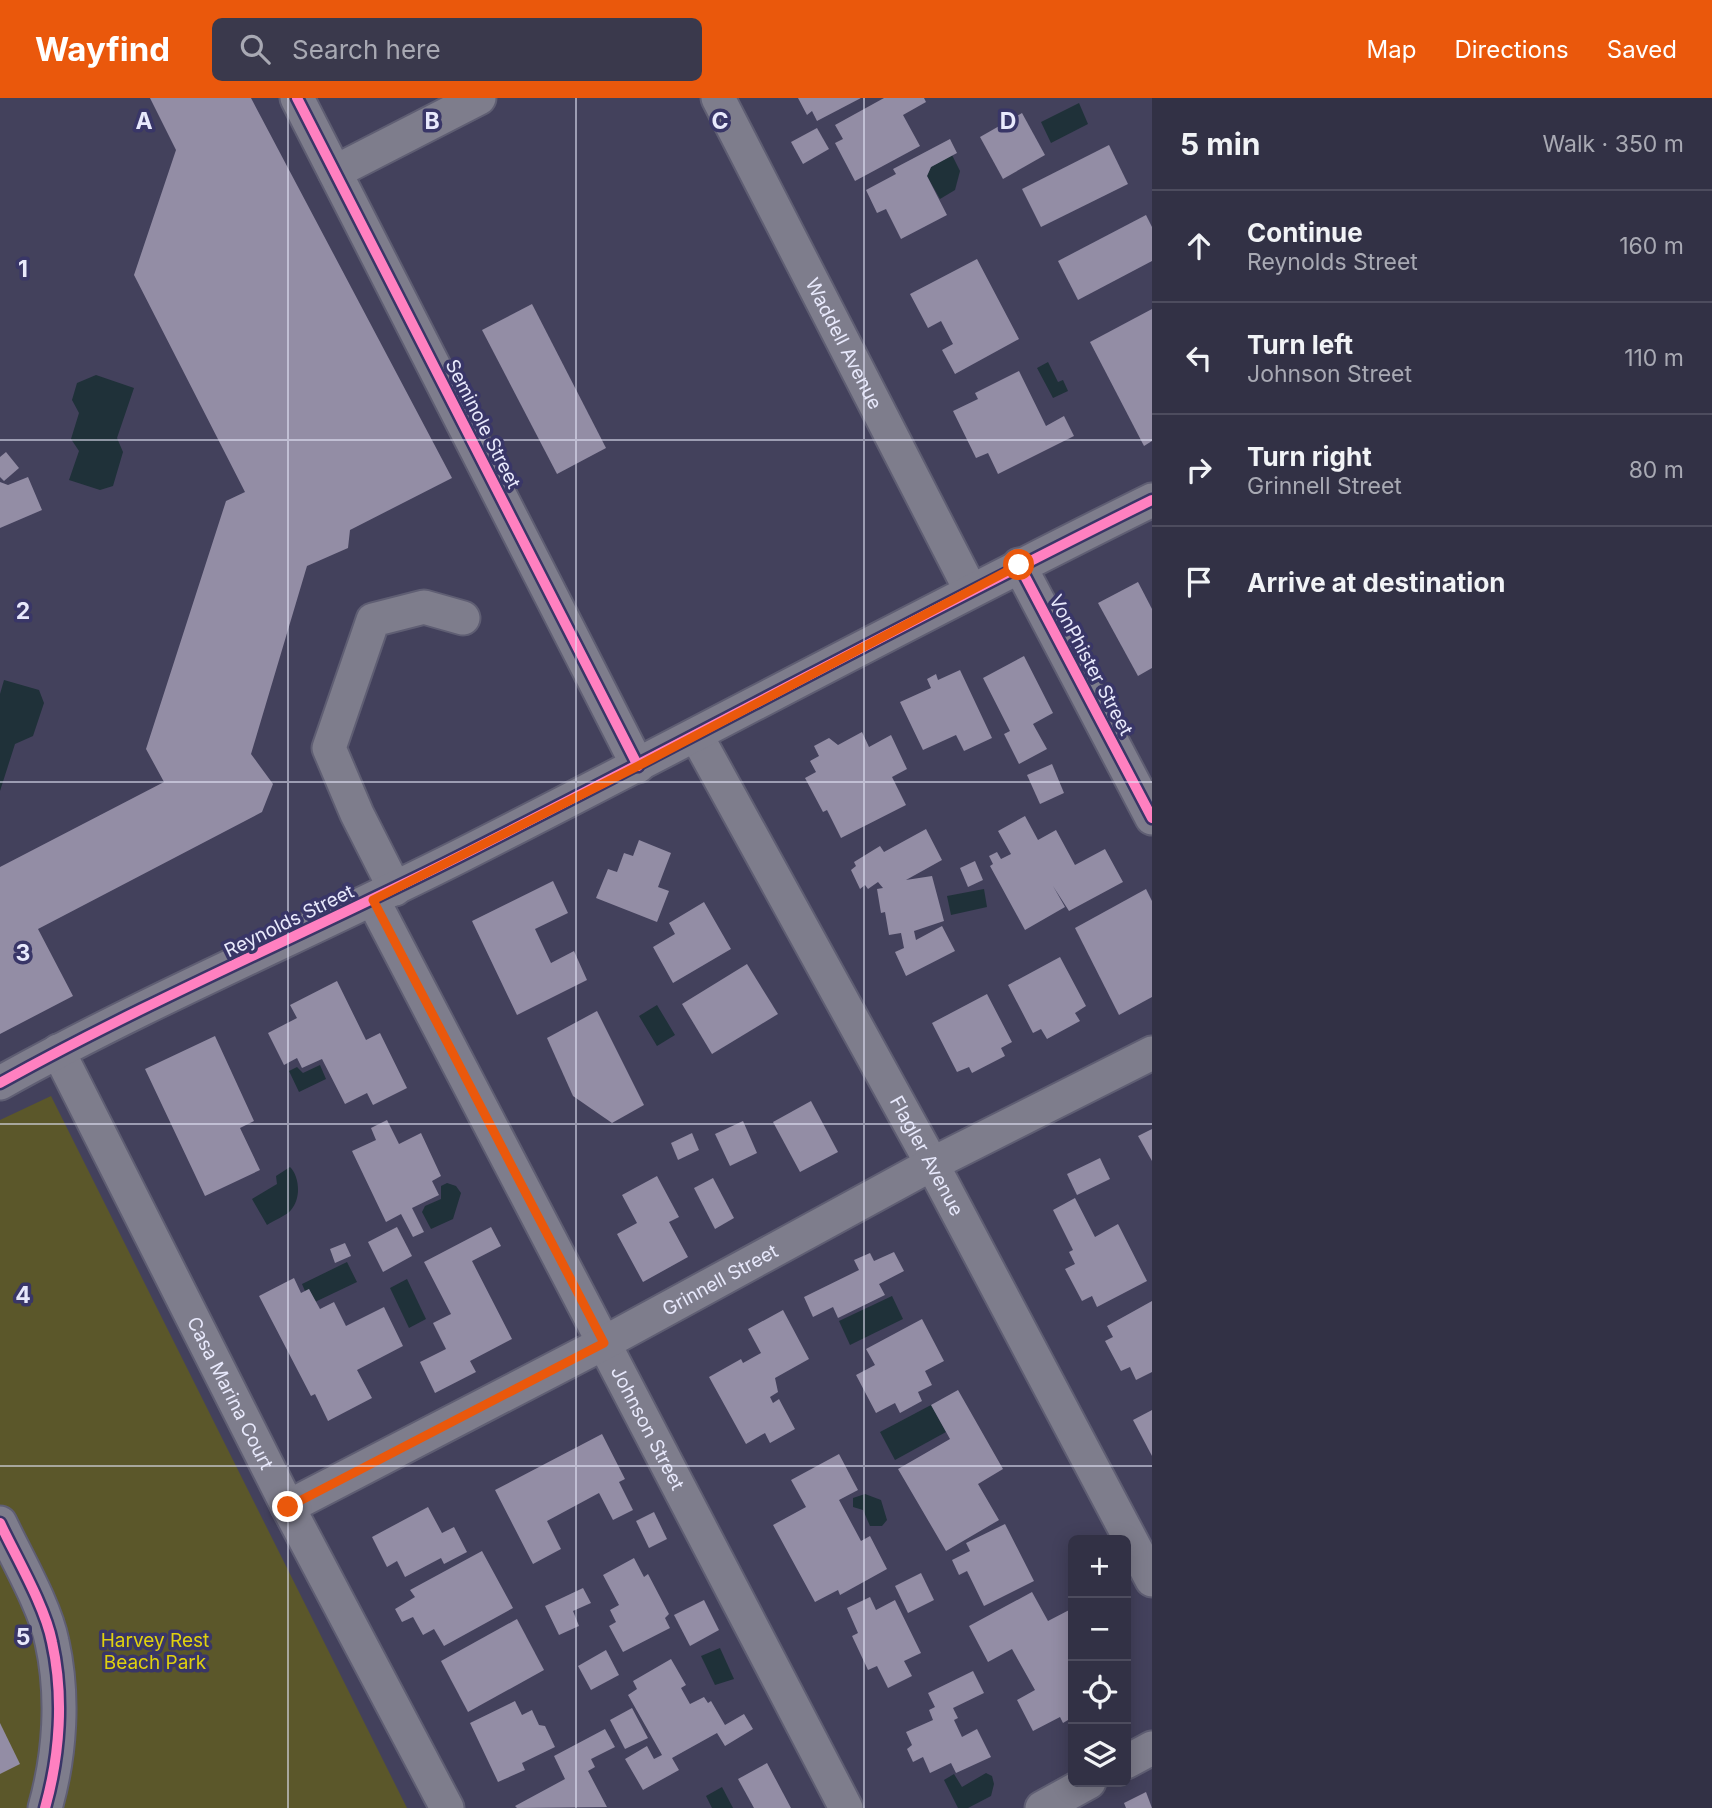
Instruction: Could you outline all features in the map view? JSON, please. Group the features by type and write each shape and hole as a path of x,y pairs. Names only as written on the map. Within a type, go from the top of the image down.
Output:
{"street":[{"name":"Seminole Street","path":"297,98 638,766"},
{"path":"335,172 479,98"},
{"name":"Waddell Avenue","path":"718,98 970,589"},
{"name":"Reynolds Street","path":"0,1083 58,1051 384,894 638,766 970,589 1152,500"},
{"name":"VonPhister Street","path":"1019,565 1152,818"},
{"name":"Johnson Street","path":"463,618 424,607 373,620 329,748 357,814 384,894 604,1343 846,1808"},
{"name":"Flagler Avenue","path":"696,735 932,1164 1152,1580"},
{"name":"Casa Marina Court","path":"58,1051 288,1507 447,1808"},
{"name":"Grinnell Street","path":"288,1507 604,1343 932,1164 1152,1053"},
{"path":"0,1523 52,1640 59,1688 58,1742 45,1808"},
{"path":"1131,1759 1152,1748"},
{"path":"1042,1808 1080,1787"}],"green space":[{"name":"Harvey Rest Beach Park","path":"51,1096 407,1808 0,1808 0,1120"}],"water":[{"path":"1079,103 1088,124 1051,143 1041,122"},
{"path":"952,155 960,171 955,190 940,199 927,176 931,167"},
{"path":"1048,362 1058,382 1063,380 1068,391 1053,398 1037,368"},
{"path":"96,375 134,388 117,438 123,452 113,486 100,490 69,480 79,451 71,439 79,413 72,400 77,383"},
{"path":"4,680 39,690 44,703 33,736 15,744 0,791 0,694"},
{"path":"984,889 987,907 951,915 947,896"},
{"path":"657,1005 675,1035 657,1046 639,1016"},
{"path":"320,1065 326,1079 299,1092 289,1071 297,1067 303,1073"},
{"path":"290,1167 297,1182 296,1200 289,1212 267,1225 252,1199 277,1184 276,1176"},
{"path":"447,1183 456,1186 461,1193 453,1219 431,1229 422,1212 425,1206 441,1199 441,1186"},
{"path":"347,1262 357,1282 315,1302 309,1289 305,1291 302,1284"},
{"path":"407,1279 426,1319 409,1328 390,1288"},
{"path":"892,1296 903,1319 850,1345 839,1321"},
{"path":"931,1405 946,1432 895,1460 880,1432"},
{"path":"865,1494 881,1500 887,1520 882,1526 870,1526 863,1510 853,1507 853,1498"},
{"path":"720,1648 734,1679 715,1685 701,1656"},
{"path":"986,1773 992,1776 994,1784 991,1796 968,1808 958,1808 944,1780 954,1774 962,1787"},
{"path":"722,1787 733,1808 712,1808 706,1796"}],"building":[{"path":"150,98 251,98 452,478 350,530 348,548 307,566 251,754 273,784 262,812 38,929 73,996 0,1034 0,867 164,782 146,749 226,501 245,492 134,275 176,150"},
{"path":"798,98 861,98 817,121 812,111 807,115"},
{"path":"884,98 924,98 926,102 903,115 920,146 855,181 835,143 843,139 835,125"},
{"path":"1022,113 1045,155 1003,179 980,137"},
{"path":"817,128 829,149 803,164 791,142"},
{"path":"950,139 957,153 931,167 927,176 947,215 901,239 886,209 877,213 866,190 896,174 893,169"},
{"path":"1109,145 1128,184 1041,227 1022,189"},
{"path":"1146,215 1152,227 1152,261 1078,300 1058,261"},
{"path":"977,259 1019,339 955,374 942,350 953,344 941,321 928,328 910,294"},
{"path":"532,304 606,448 557,474 482,330"},
{"path":"1152,309 1152,441 1144,446 1090,342"},
{"path":"1019,371 1046,426 1064,416 1074,436 998,474 988,453 976,458 953,411 978,399 975,393"},
{"path":"6,452 19,468 4,481 0,477 0,457"},
{"path":"28,477 42,510 0,528 0,482 8,485"},
{"path":"1138,582 1152,609 1152,668 1138,676 1098,603"},
{"path":"1024,656 1053,713 1033,724 1047,749 1019,764 1004,734 1010,731 983,678"},
{"path":"960,670 992,738 964,751 956,735 923,750 900,702 931,688 927,679 936,674 938,680"},
{"path":"862,732 869,747 891,735 907,769 892,777 906,805 841,838 827,810 823,812 805,778 816,772 810,761 819,756 814,746 829,738 838,745"},
{"path":"1052,764 1064,793 1040,804 1027,775"},
{"path":"1025,816 1038,840 1056,830 1075,865 1105,849 1123,882 1069,911 1053,886 1065,907 1025,930 990,866 993,864 989,856 997,852 1001,859 1011,854 998,831"},
{"path":"926,829 942,860 906,880 932,876 944,921 914,931 916,940 942,926 955,951 906,976 895,952 904,948 901,933 889,935 885,912 881,913 877,889 883,888 878,882 868,889 865,885 860,889 851,870 856,866 854,862 880,846 884,852"},
{"path":"639,840 671,853 658,887 669,891 657,922 596,898 608,869 617,872 624,853 633,856"},
{"path":"975,861 983,880 968,887 960,868"},
{"path":"553,881 568,913 535,929 551,963 574,951 587,980 517,1015 472,921"},
{"path":"1146,889 1152,901 1152,997 1119,1015 1075,928"},
{"path":"704,902 731,949 673,983 653,947 675,934 669,923"},
{"path":"1060,957 1086,1006 1075,1013 1080,1021 1047,1039 1041,1029 1033,1033 1008,985"},
{"path":"747,964 778,1014 712,1054 682,1004"},
{"path":"337,981 366,1040 380,1033 407,1088 373,1105 367,1093 345,1104 322,1059 302,1068 297,1058 284,1065 268,1033 297,1018 290,1005"},
{"path":"987,994 1012,1042 1001,1048 1005,1056 972,1073 969,1067 957,1072 932,1023"},
{"path":"597,1011 644,1105 612,1123 573,1096 547,1038"},
{"path":"215,1036 254,1121 240,1128 260,1170 205,1196 145,1069"},
{"path":"811,1101 838,1152 800,1172 773,1122"},
{"path":"387,1120 399,1144 421,1133 441,1176 432,1181 439,1195 412,1208 424,1232 413,1237 401,1214 386,1222 352,1151 376,1140 371,1128"},
{"path":"743,1121 757,1153 730,1166 715,1134"},
{"path":"1152,1129 1152,1161 1138,1136"},
{"path":"692,1133 699,1150 678,1160 671,1143"},
{"path":"1100,1158 1110,1179 1077,1195 1067,1174"},
{"path":"657,1176 679,1217 669,1222 688,1257 643,1282 617,1234 637,1223 622,1195"},
{"path":"713,1178 734,1218 715,1229 694,1188"},
{"path":"1075,1198 1095,1237 1118,1224 1147,1281 1097,1307 1092,1296 1082,1301 1065,1269 1075,1264 1069,1252 1073,1250 1053,1210"},
{"path":"397,1227 412,1256 383,1272 368,1242"},
{"path":"491,1227 501,1246 472,1261 512,1339 470,1361 476,1372 435,1393 420,1362 446,1349 433,1323 451,1314 424,1262"},
{"path":"345,1243 351,1256 335,1263 330,1249"},
{"path":"894,1252 904,1271 879,1284 885,1295 838,1318 833,1307 813,1317 804,1297 859,1270 854,1260 870,1253 874,1261"},
{"path":"294,1278 301,1293 309,1289 320,1309 334,1302 346,1326 384,1307 403,1346 357,1370 372,1398 328,1421 315,1394 311,1396 259,1296"},
{"path":"1152,1301 1152,1372 1136,1380 1130,1367 1121,1371 1105,1341 1113,1337 1107,1326"},
{"path":"783,1310 809,1359 775,1378 778,1392 770,1397 773,1403 779,1399 795,1429 770,1443 765,1433 746,1444 709,1377 741,1359 743,1363 761,1353 748,1329"},
{"path":"922,1319 944,1361 925,1371 932,1385 918,1392 922,1401 900,1413 895,1403 876,1413 856,1375 875,1365 866,1349"},
{"path":"958,1390 1003,1469 978,1484 999,1520 946,1551 898,1469 950,1439 931,1405"},
{"path":"1152,1410 1152,1456 1133,1420"},
{"path":"602,1434 625,1479 619,1482 633,1510 613,1520 599,1493 547,1521 561,1549 533,1564 495,1490"},
{"path":"839,1454 858,1490 839,1500 861,1541 870,1536 887,1569 840,1595 838,1590 815,1602 773,1525 806,1507 791,1480"},
{"path":"428,1507 442,1533 454,1527 467,1552 444,1564 441,1558 405,1577 397,1561 387,1567 372,1537"},
{"path":"654,1512 667,1539 649,1548 636,1521"},
{"path":"1005,1524 1034,1581 984,1606 967,1571 959,1575 952,1560 970,1551 966,1543"},
{"path":"482,1551 513,1608 444,1646 434,1629 423,1635 413,1617 402,1622 395,1609 415,1597 410,1590"},
{"path":"634,1558 644,1577 648,1574 669,1614 665,1618 670,1628 623,1652 609,1626 616,1622 610,1610 619,1605 603,1575"},
{"path":"921,1573 934,1600 908,1613 895,1586"},
{"path":"583,1588 591,1603 573,1611 579,1626 559,1635 545,1606"},
{"path":"1032,1592 1048,1621 1068,1611 1068,1720 1063,1723 1060,1717 1033,1731 1017,1700 1035,1690 1012,1649 988,1662 969,1626"},
{"path":"870,1597 876,1610 895,1600 921,1653 904,1661 912,1676 888,1688 877,1666 868,1670 852,1636 858,1633 847,1608"},
{"path":"704,1600 719,1630 690,1646 674,1615"},
{"path":"517,1619 544,1670 468,1712 441,1661"},
{"path":"606,1650 619,1675 591,1690 578,1666"},
{"path":"671,1659 686,1685 681,1688 690,1704 704,1697 708,1703 711,1701 725,1725 744,1714 753,1729 725,1746 717,1733 672,1758 679,1770 643,1790 625,1759 647,1746 654,1759 662,1755 628,1695 637,1689 633,1681"},
{"path":"973,1671 984,1693 953,1708 958,1718 954,1720 962,1737 977,1729 991,1757 956,1773 951,1763 930,1773 923,1757 913,1762 907,1749 912,1745 906,1732 933,1720 929,1710 935,1707 928,1693"},
{"path":"515,1701 522,1715 532,1710 539,1725 545,1726 555,1747 522,1763 525,1770 498,1782 470,1723"},
{"path":"632,1708 648,1738 625,1749 610,1720"},
{"path":"0,1723 20,1764 0,1774"},
{"path":"605,1729 615,1747 591,1759 595,1767 588,1771 607,1807 515,1806 565,1779 554,1756"},
{"path":"767,1763 791,1808 754,1808 738,1779"},
{"path":"1146,1792 1152,1808 1126,1808 1124,1803"}],"cycle path":[{"path":"297,98 638,766"},
{"path":"0,1083 113,1023 460,856 1152,500"},
{"path":"1019,565 1152,818"},
{"path":"0,1523 43,1613 56,1662 59,1725 45,1808"}],"route":[{"path":"288,1507 604,1343 373,900 746,710 1019,565"}]}
